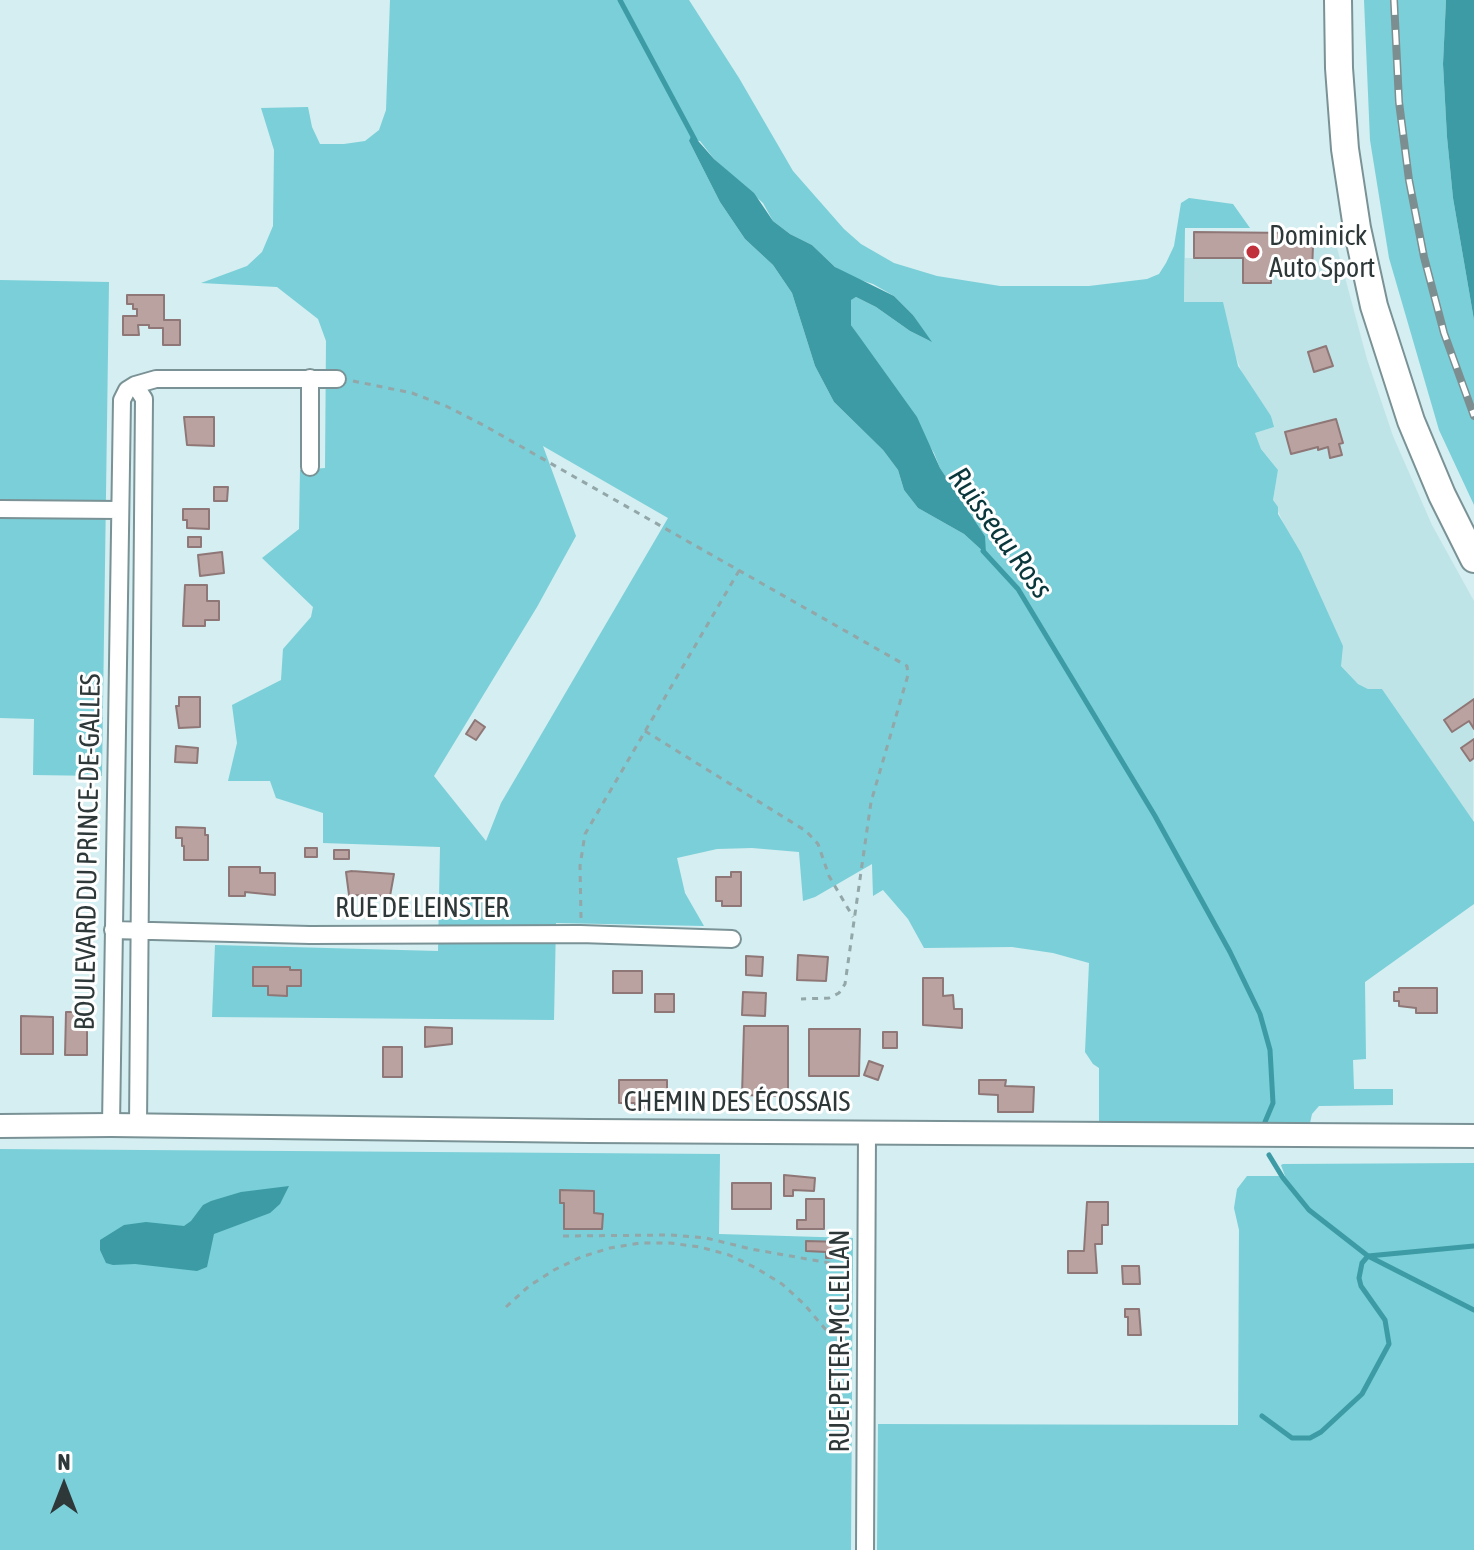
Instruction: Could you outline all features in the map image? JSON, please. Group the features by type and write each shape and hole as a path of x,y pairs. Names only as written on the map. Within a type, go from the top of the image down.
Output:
{"main road":[{"path":"1338,0 1345,149 1368,280 1385,345 1411,421 1442,495 1474,559"},
{"name":"CHEMIN DES ÉCOSSAIS","path":"0,1126 1474,1136"}],"street":[{"path":"135,385 172,378 337,379"},
{"path":"310,378 310,467"},
{"name":"BOULEVARD DU PRINCE-DE-GALLES","path":"111,1125 122,400 127,390 135,385 144,399 138,1125"},
{"path":"0,509 120,510"},
{"path":"118,580 143,580"},
{"name":"RUE DE LEINSTER","path":"113,930 310,935 580,934 732,939"},
{"name":"RUE PETER-MCLELLAN","path":"865,1550 867,1133"}],"path":[{"path":"337,379 379,384 446,406 740,569 907,666 908,675 871,802 845,984 839,993 829,998 801,999"},
{"path":"580,934 580,866 585,834 740,569"},
{"path":"645,731 806,831 818,844 829,876 854,919"},
{"path":"563,1236 670,1235 706,1238 867,1270"},
{"path":"506,1307 529,1286 581,1257 625,1245 670,1243 714,1251 756,1268 793,1294 826,1330"}],"shaded area":[{"path":"390,0 689,0 793,171 844,229 861,244 894,263 937,276 1000,286 1089,286 1147,279 1159,274 1174,246 1181,203 1189,198 1233,204 1250,228 1185,228 1184,302 1223,302 1238,366 1271,416 1274,427 1255,433 1261,449 1278,470 1273,500 1343,646 1341,666 1358,684 1368,689 1382,689 1474,822 1474,904 1365,982 1366,1059 1353,1060 1354,1089 1393,1089 1393,1105 1319,1106 1312,1114 1310,1123 1099,1124 1099,1068 1085,1052 1089,963 1053,953 1012,947 924,948 908,919 883,890 873,896 872,864 803,901 799,852 752,848 717,849 677,858 685,893 704,926 556,923 554,1020 212,1017 215,945 438,951 440,847 323,843 323,813 276,798 270,781 228,781 237,743 232,705 281,680 283,649 311,617 313,607 262,558 299,529 300,470 325,468 326,341 318,319 277,287 201,283 247,266 262,252 273,226 274,150 261,108 308,107 320,144 365,141 379,130 386,110","holes":["689,141 700,141 714,159 763,203 773,221 812,245 835,267 851,277 873,284 894,296 913,315 930,341 876,307 856,297 850,300 851,325 985,536 985,553 964,534 918,508 904,490 898,470 883,450 834,402 815,366 792,293 773,265 745,239 720,202","543,446 668,518 501,803 486,841 434,776 537,607 576,536"]},
{"path":"1364,0 1446,0 1443,64 1447,137 1453,198 1474,320 1474,505 1439,430 1389,258 1370,140"},
{"path":"1446,0 1474,0 1474,320 1453,198 1447,137 1443,64"},
{"path":"692,134 714,159 754,193 773,221 812,245 835,267 894,296 913,315 932,342 876,307 856,297 851,300 851,325 917,417 940,468 985,536 986,554 964,534 918,508 904,490 898,470 883,450 834,402 815,366 792,293 773,265 745,239 720,202 689,141"},
{"path":"1194,232 1333,233 1367,359 1393,436 1432,525 1474,601 1473,822 1382,689 1368,689 1358,684 1341,666 1341,651 1273,500 1278,470 1261,449 1255,433 1273,427 1271,416 1244,378 1232,347 1184,303 1185,258 1194,258"},
{"path":"0,280 109,282 102,776 33,775 34,719 0,718"},
{"path":"0,1149 720,1154 719,1234 853,1238 851,1550 0,1550"},
{"path":"1474,1163 1474,1550 877,1550 878,1424 1238,1425 1239,1230 1234,1208 1237,1189 1247,1176 1285,1176 1283,1164"},
{"path":"289,1186 280,1204 270,1213 214,1234 207,1267 197,1271 135,1264 113,1265 106,1263 100,1250 100,1240 124,1225 146,1222 184,1226 203,1205 211,1201 241,1192"}],"building":[{"name":"Dominick Auto Sport","path":"1194,232 1293,233 1293,245 1313,245 1312,272 1271,272 1271,283 1243,283 1243,258 1194,258"},
{"path":"127,295 164,295 164,320 180,320 180,345 163,345 163,328 149,328 149,325 138,325 139,335 123,335 123,316 137,316 133,304 127,304"},
{"path":"1326,346 1333,366 1314,372 1308,352"},
{"path":"184,417 214,417 214,446 187,445"},
{"path":"1336,419 1343,443 1339,444 1342,455 1330,458 1328,447 1291,454 1285,432"},
{"path":"214,487 228,487 227,501 214,501"},
{"path":"183,509 209,509 209,529 187,528"},
{"path":"188,537 201,537 201,547 188,547"},
{"path":"222,552 224,573 200,576 198,555"},
{"path":"185,585 207,585 207,601 219,601 219,620 205,620 205,626 183,626"},
{"path":"179,697 200,697 200,727 179,728 176,706 179,706"},
{"path":"1474,699 1474,729 1469,721 1452,732 1444,720"},
{"path":"475,720 485,727 476,740 466,734"},
{"path":"1474,739 1474,758 1470,761 1461,748"},
{"path":"176,746 198,748 197,763 175,762"},
{"path":"176,827 205,828 208,860 184,860 184,846 182,838 176,838"},
{"path":"305,848 317,848 317,857 305,857"},
{"path":"334,850 349,850 349,859 334,859"},
{"path":"229,867 260,867 260,873 275,873 275,895 245,892 245,896 229,896"},
{"path":"346,872 394,874 390,896 349,895"},
{"path":"731,872 741,872 741,906 722,906 722,901 716,901 716,877 731,877"},
{"path":"798,955 828,957 826,981 797,980"},
{"path":"746,956 763,957 762,976 746,975"},
{"path":"253,967 301,970 301,986 287,986 287,996 268,995 268,986 253,986"},
{"path":"613,971 642,971 642,993 613,993"},
{"path":"923,978 943,978 943,996 953,995 954,1009 962,1009 962,1028 923,1025"},
{"path":"1399,988 1437,988 1437,1013 1416,1013 1416,1008 1399,1006 1399,1001 1394,1001 1394,992 1399,992"},
{"path":"743,992 766,993 765,1016 742,1015"},
{"path":"655,994 674,994 674,1012 655,1012"},
{"path":"66,1012 87,1012 87,1055 65,1055"},
{"path":"21,1016 53,1017 53,1054 21,1054"},
{"path":"744,1026 788,1026 788,1092 776,1092 776,1096 742,1095"},
{"path":"425,1027 452,1028 452,1044 425,1047"},
{"path":"809,1029 860,1029 859,1076 809,1076"},
{"path":"883,1032 897,1032 897,1048 883,1048"},
{"path":"383,1047 402,1047 402,1077 383,1077"},
{"path":"869,1061 883,1066 878,1080 864,1075"},
{"path":"619,1080 667,1080 667,1103 648,1103 648,1108 635,1107 635,1103 619,1103"},
{"path":"979,1080 1006,1080 1005,1086 1034,1087 1033,1112 998,1112 998,1095 979,1094"},
{"path":"784,1175 815,1178 814,1191 793,1190 793,1196 784,1196"},
{"path":"732,1183 771,1183 771,1209 732,1209"},
{"path":"560,1190 594,1191 594,1213 603,1214 602,1229 564,1229 564,1203 560,1203"},
{"path":"806,1199 824,1199 824,1229 797,1229 797,1220 806,1220"},
{"path":"1087,1202 1108,1202 1108,1225 1102,1225 1102,1244 1095,1244 1097,1273 1068,1273 1068,1251 1084,1251"},
{"path":"806,1241 843,1242 842,1253 834,1252 834,1258 826,1258 826,1252 806,1251"},
{"path":"1122,1266 1139,1266 1140,1284 1123,1284"},
{"path":"1125,1309 1139,1309 1141,1335 1128,1335"}],"waterway":[{"name":"Ruisseau Ross","path":"620,0 695,140"},
{"name":"Ruisseau Ross","path":"983,551 1018,589 1155,816 1230,952 1260,1014 1270,1050 1273,1103 1265,1122"},
{"name":"Ruisseau Ross","path":"1269,1155 1309,1210 1368,1256 1474,1310"},
{"path":"1262,1416 1292,1438 1310,1438 1321,1432 1362,1394 1389,1344 1385,1320 1361,1286 1359,1278 1362,1263 1368,1256 1474,1246"}],"railway":[{"path":"1394,0 1399,102 1409,180 1424,257 1444,333 1474,416"}],"place":[{"name":"Dominick Auto Sport","path":"1253,252"}]}
